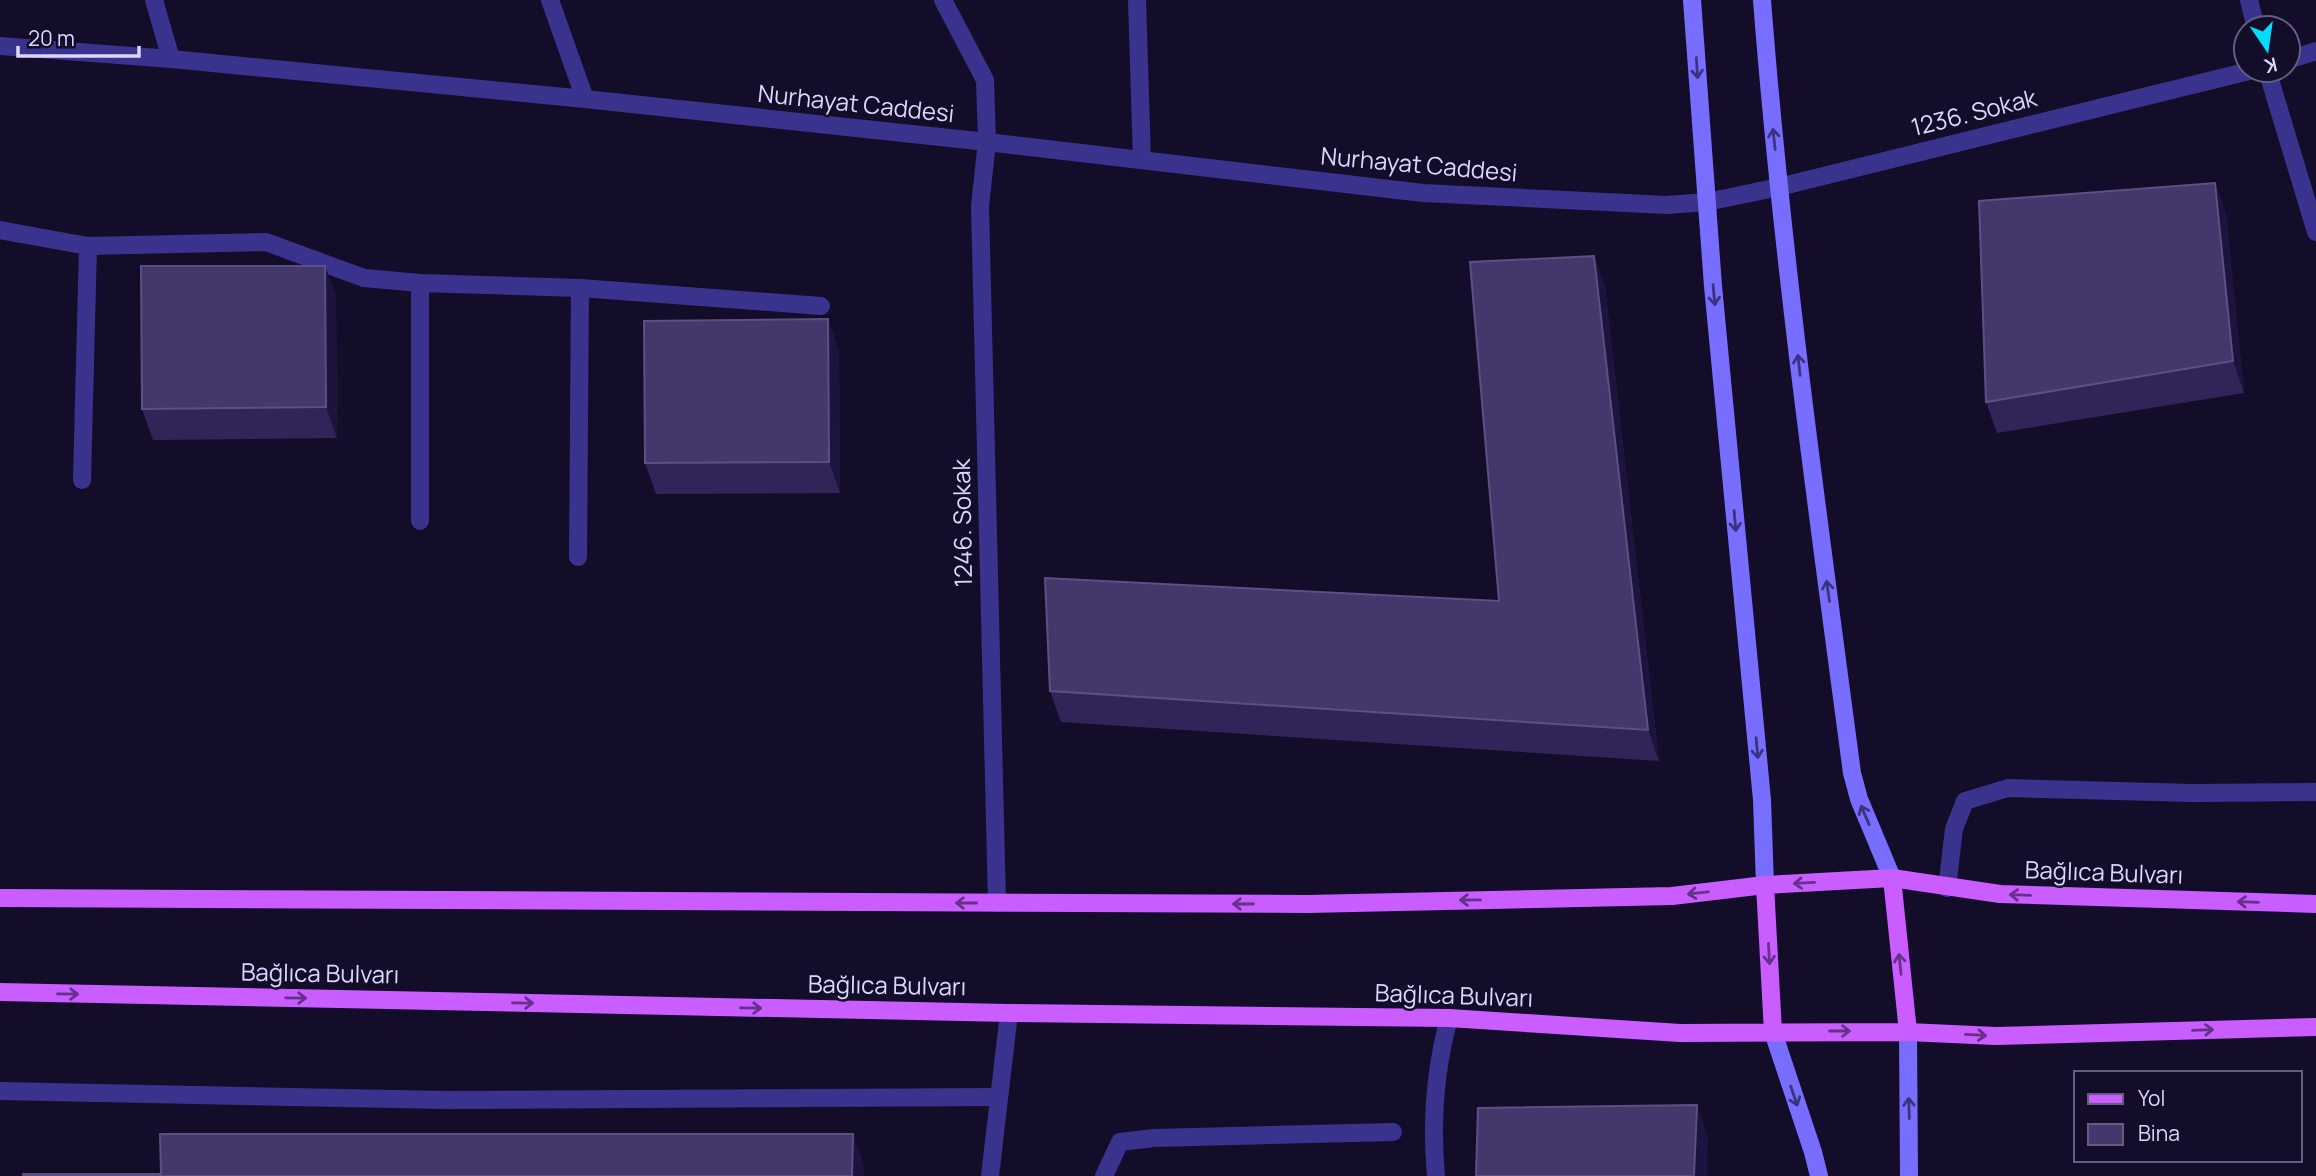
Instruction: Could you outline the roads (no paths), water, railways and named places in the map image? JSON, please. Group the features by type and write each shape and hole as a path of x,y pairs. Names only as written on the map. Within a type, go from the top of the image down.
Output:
{"main road":[{"path":"1692,0 1707,202 1762,800 1773,1032 1819,1176"},
{"path":"1762,0 1804,415 1852,774 1859,799 1892,878 1908,1031 1909,1176"},
{"name":"Bağlıca Bulvarı","path":"1765,885 1892,878 2000,894 2316,904"},
{"path":"0,898 1307,904 1672,896 1765,885"},
{"name":"Bağlıca Bulvarı","path":"0,992 1009,1013 1449,1018 1680,1033 1908,1031"},
{"path":"1908,1031 1996,1036 2316,1027"}],"street":[{"path":"154,0 171,59"},
{"path":"551,0 585,99"},
{"name":"1246. Sokak","path":"943,0 985,80 987,142 980,206 997,903"},
{"path":"1138,0 1142,160"},
{"name":"Nurhayat Caddesi","path":"0,46 171,59 585,99 1423,193 1600,203 1666,205 1707,202"},
{"name":"1236. Sokak","path":"1707,202 1779,187 2232,75"},
{"path":"2271,84 2316,232"},
{"path":"0,230 88,246 265,242 364,278 420,283 580,288 821,306"},
{"path":"82,480 88,246"},
{"path":"420,283 420,521"},
{"path":"578,557 580,288"},
{"path":"1947,888 1954,829 1965,801 2008,789 2192,793 2316,792"},
{"path":"989,1176 1009,1013"},
{"path":"1436,1176 1433,1150 1435,1092 1440,1050 1449,1018"},
{"path":"0,1091 445,1100 999,1097"},
{"path":"1104,1176 1120,1142 1154,1138 1393,1132"}]}
